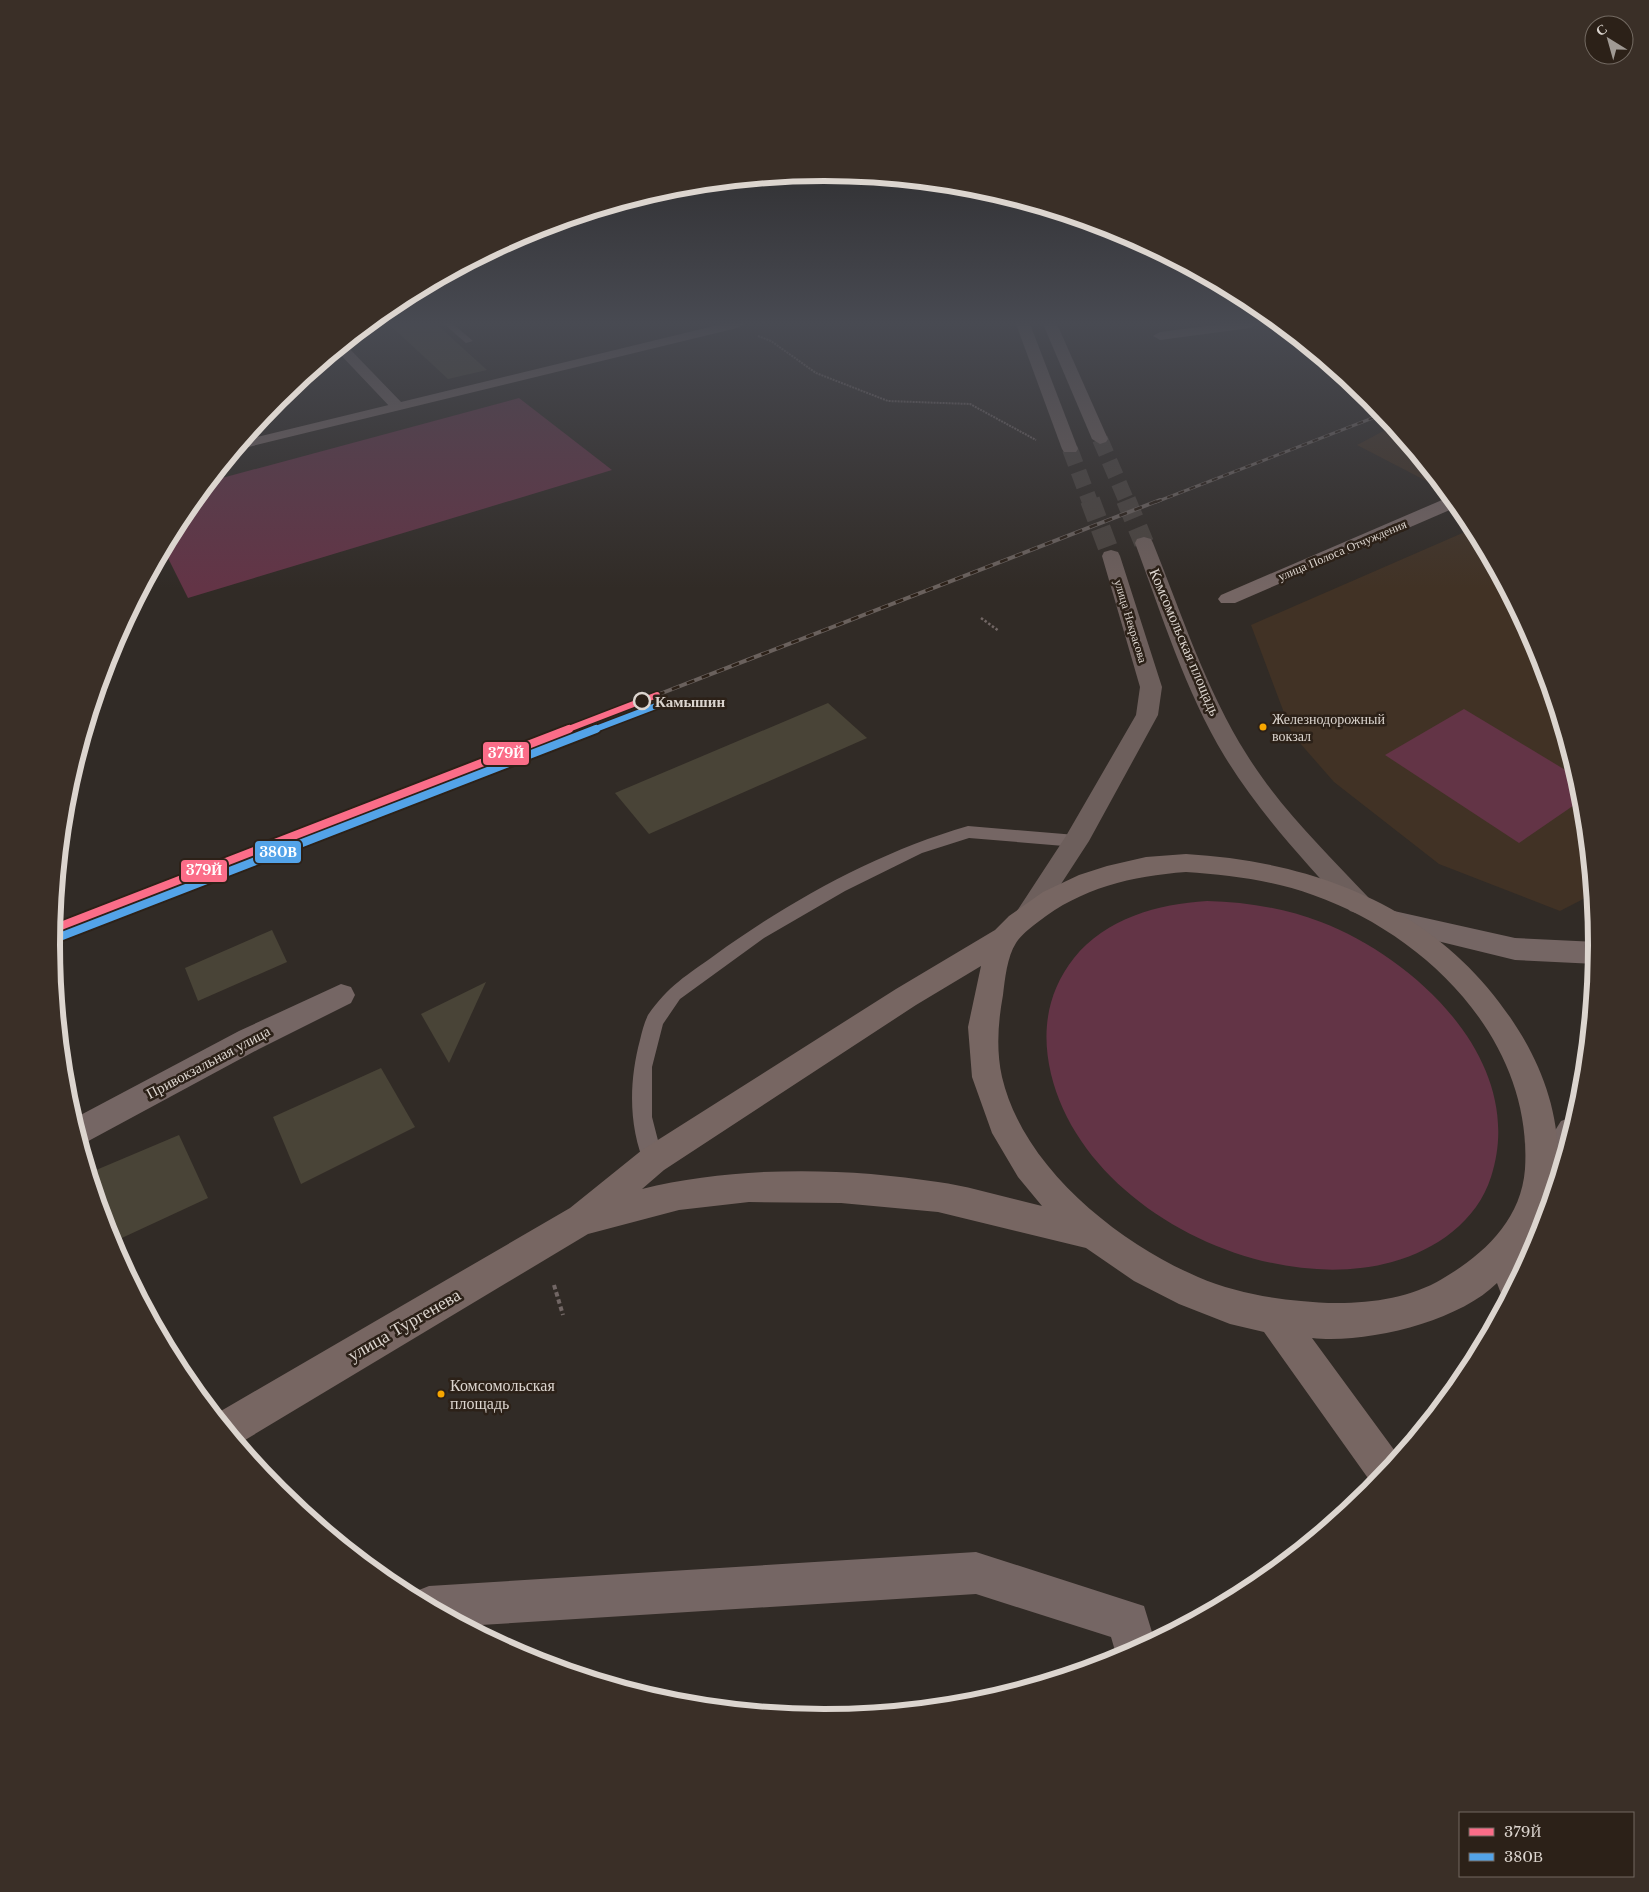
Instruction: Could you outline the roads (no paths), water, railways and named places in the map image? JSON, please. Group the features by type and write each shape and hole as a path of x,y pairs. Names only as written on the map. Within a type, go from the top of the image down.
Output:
{"main road":[{"path":"1056,412 1070,449"},
{"path":"1088,412 1100,439"},
{"name":"Комсомольская площадь","path":"1144,543 1200,686 1236,756 1291,832 1359,904"},
{"name":"улица Некрасова","path":"1111,556 1151,686"},
{"name":"Комсомольская площадь","path":"1026,917 1076,841 1147,715 1151,686"},
{"name":"Комсомольская площадь","path":"1186,863 1221,864 1256,869 1307,882 1359,904 1394,921 1463,979 1494,1015 1518,1055 1536,1100 1542,1137 1540,1180 1530,1215 1512,1244 1481,1276 1440,1301 1410,1311 1379,1318 1328,1321 1274,1316 1230,1306 1192,1292 1135,1263 1092,1233 1047,1191 1014,1145 997,1111 985,1075 981,1041 984,1002 1004,938 1026,917 1055,896 1103,876 1141,867 1186,863"},
{"path":"582,1220 653,1160 906,997 1004,938"},
{"path":"582,1220 679,1195 749,1187 841,1188 938,1197 1092,1233"},
{"name":"улица Тургенева","path":"231,1426 582,1220"},
{"path":"1512,1244 1514,1275"},
{"path":"1274,1316 1383,1467"}],"street":[{"path":"248,444 372,412"},
{"name":"улица Полоса Отчуждения","path":"1228,599 1448,505"},
{"path":"1394,921 1515,949 1589,953"},
{"name":"Привокзальная улица","path":"83,1129 250,1040 341,995"},
{"path":"1540,1180 1562,1147"},
{"path":"439,1606 976,1573 1129,1621 1134,1644"}],"lane":[{"path":"653,1160 642,1117 642,1067 654,1022 674,994 758,933 840,887 916,849 968,832 1000,833 1076,841"}],"tunnel":[{"path":"1100,439 1127,502"},
{"path":"1070,449 1090,502"},
{"path":"1090,500 1111,556"},
{"path":"1126,500 1144,543"}],"railway":[{"path":"1156,502 1376,417"},
{"path":"657,695 1160,500"}],"place":[{"name":"Камышин","path":"642,701"},
{"name":"Железнодорожный вокзал","path":"1263,727"},
{"name":"Комсомольская площадь","path":"441,1394"}]}
